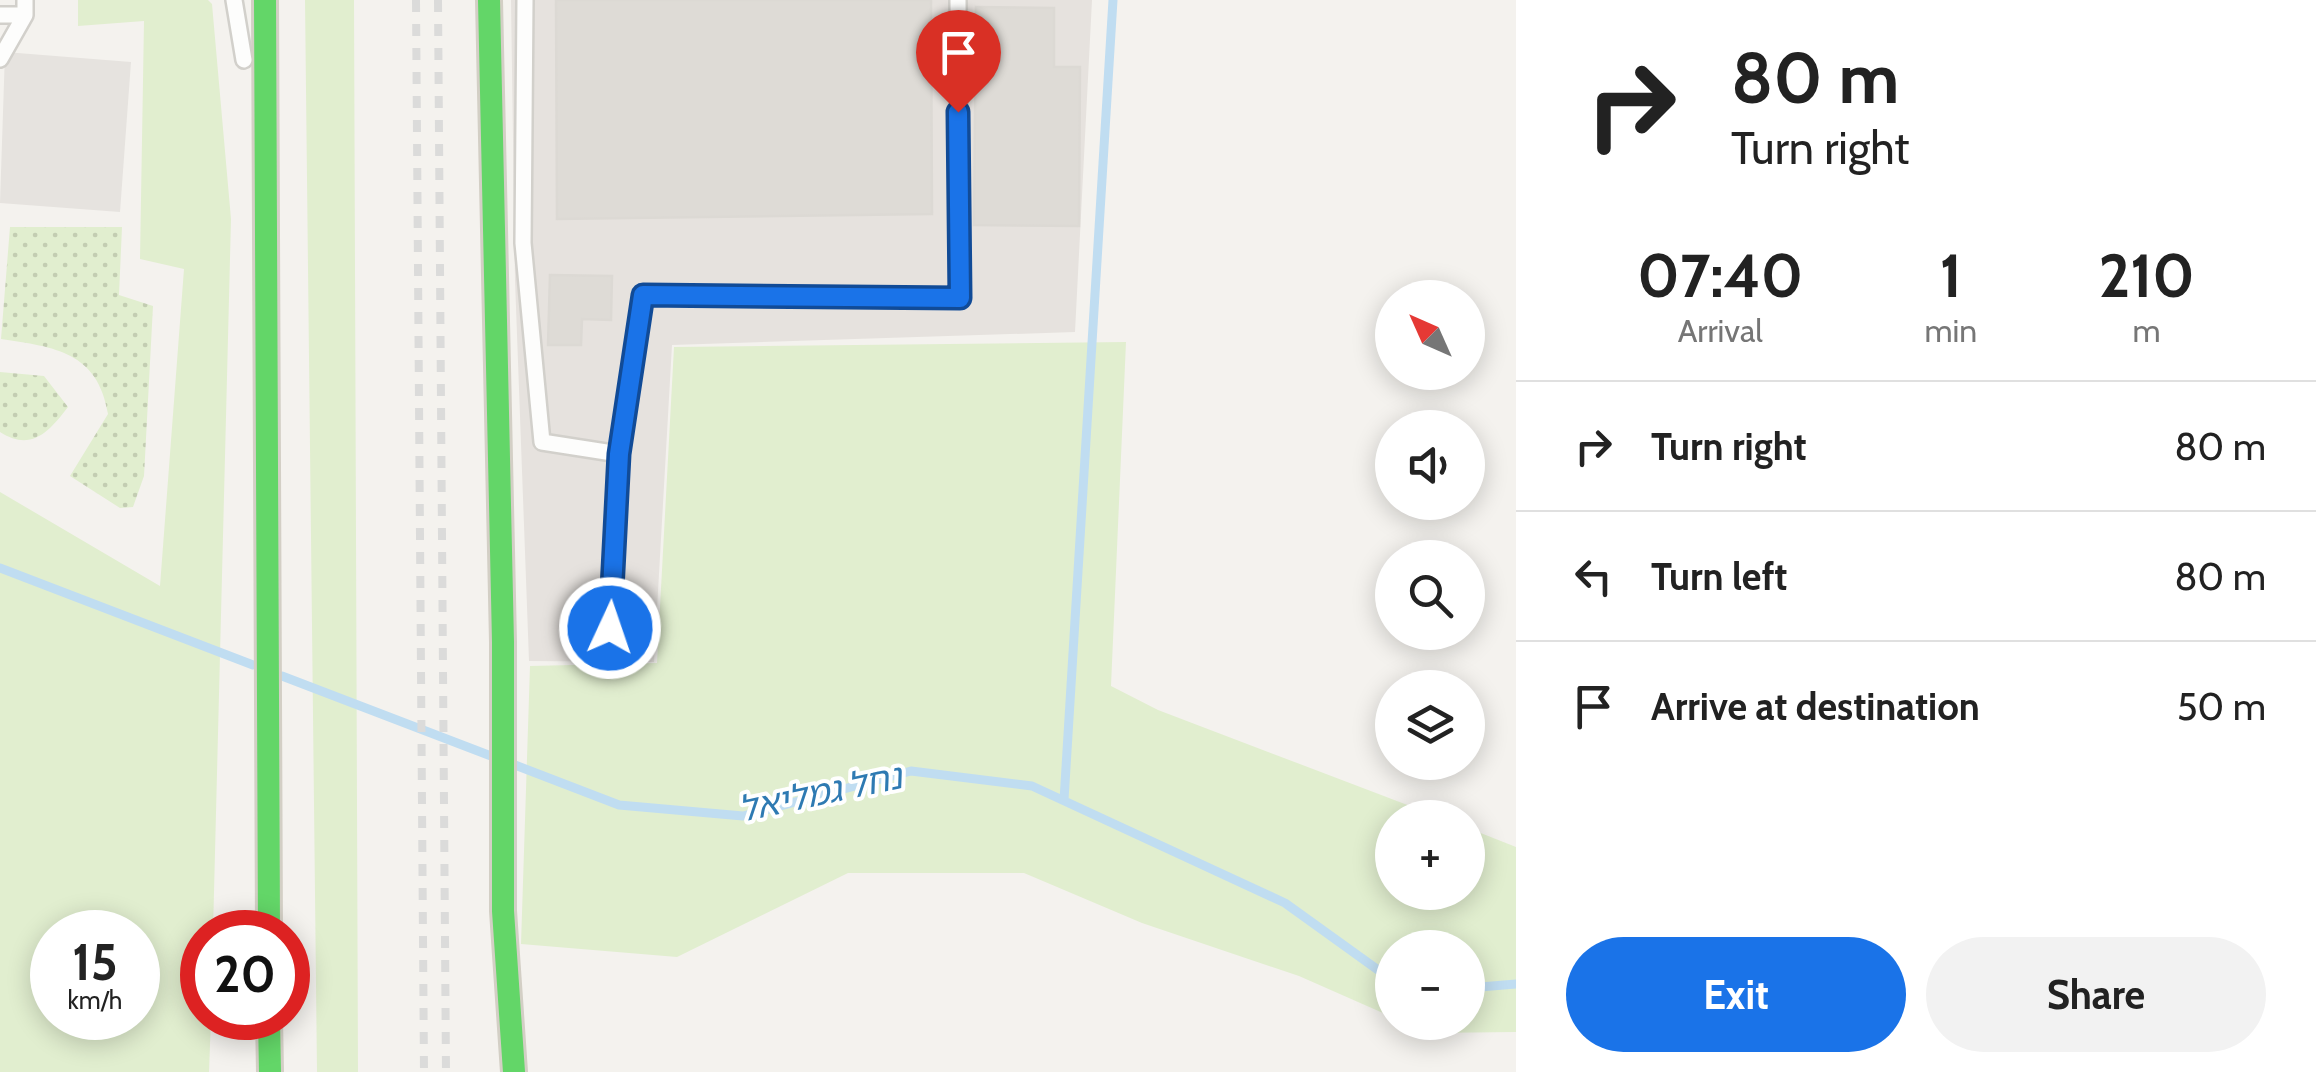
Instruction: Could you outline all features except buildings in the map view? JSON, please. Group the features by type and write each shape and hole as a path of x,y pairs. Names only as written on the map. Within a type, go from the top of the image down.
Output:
{"street":[{"path":"264,0 269,910"},
{"path":"489,0 488,200 503,643 503,882 514,1072"},
{"path":"269,1040 270,1072"}],"lane":[{"path":"234,0 266,213"},
{"path":"525,0 524,243 542,442 619,454"},
{"path":"610,628 619,454 643,295 960,298 958,0"},
{"path":"0,15 25,8"},
{"path":"0,59 25,8"}],"shaded area":[{"path":"511,0 1092,0 1075,332 672,345 654,662 529,661 515,280"},
{"path":"5,52 131,62 120,212 0,203"}],"green space":[{"path":"78,0 208,0 212,4 231,219 214,910 180,910 180,1040 210,1040 209,1072 0,1072 0,492 160,586 184,269 140,259 144,21 78,26"},
{"path":"305,0 354,0 358,1072 317,1072"},
{"path":"10,227 122,227 119,295 153,306 144,476 133,507 120,508 70,476 108,414 95,377 71,356 39,345 1,339"},
{"path":"1126,342 1111,686 1158,710 1394,800 1375,800 1375,910 1485,910 1485,835 1516,847 1516,1032 1485,1032 1485,930 1375,930 1375,1010 1299,976 1142,923 1024,873 848,873 677,957 521,944 530,666 657,663 674,347"},
{"path":"0,372 44,376 68,407 38,436 11,438 0,432"}],"waterway":[{"path":"1064,800 1113,0"},
{"name":"נחל גמליאל","path":"0,568 253,665"},
{"name":"נחל גמליאל","path":"282,676 491,756"},
{"name":"נחל גמליאל","path":"515,765 619,805 743,816 911,771 1032,786 1285,903 1375,968"},
{"name":"נחל גמליאל","path":"1485,987 1516,984"}],"railway":[{"path":"416,0 424,1072"},
{"path":"438,0 446,1072"}],"traffic: fast":[{"path":"265,0 269,910"},
{"path":"489,0 503,642 503,911 514,1072"},
{"path":"269,1040 270,1072"}],"route":[{"path":"610,628 619,454 643,295 960,298 958,112"}]}
